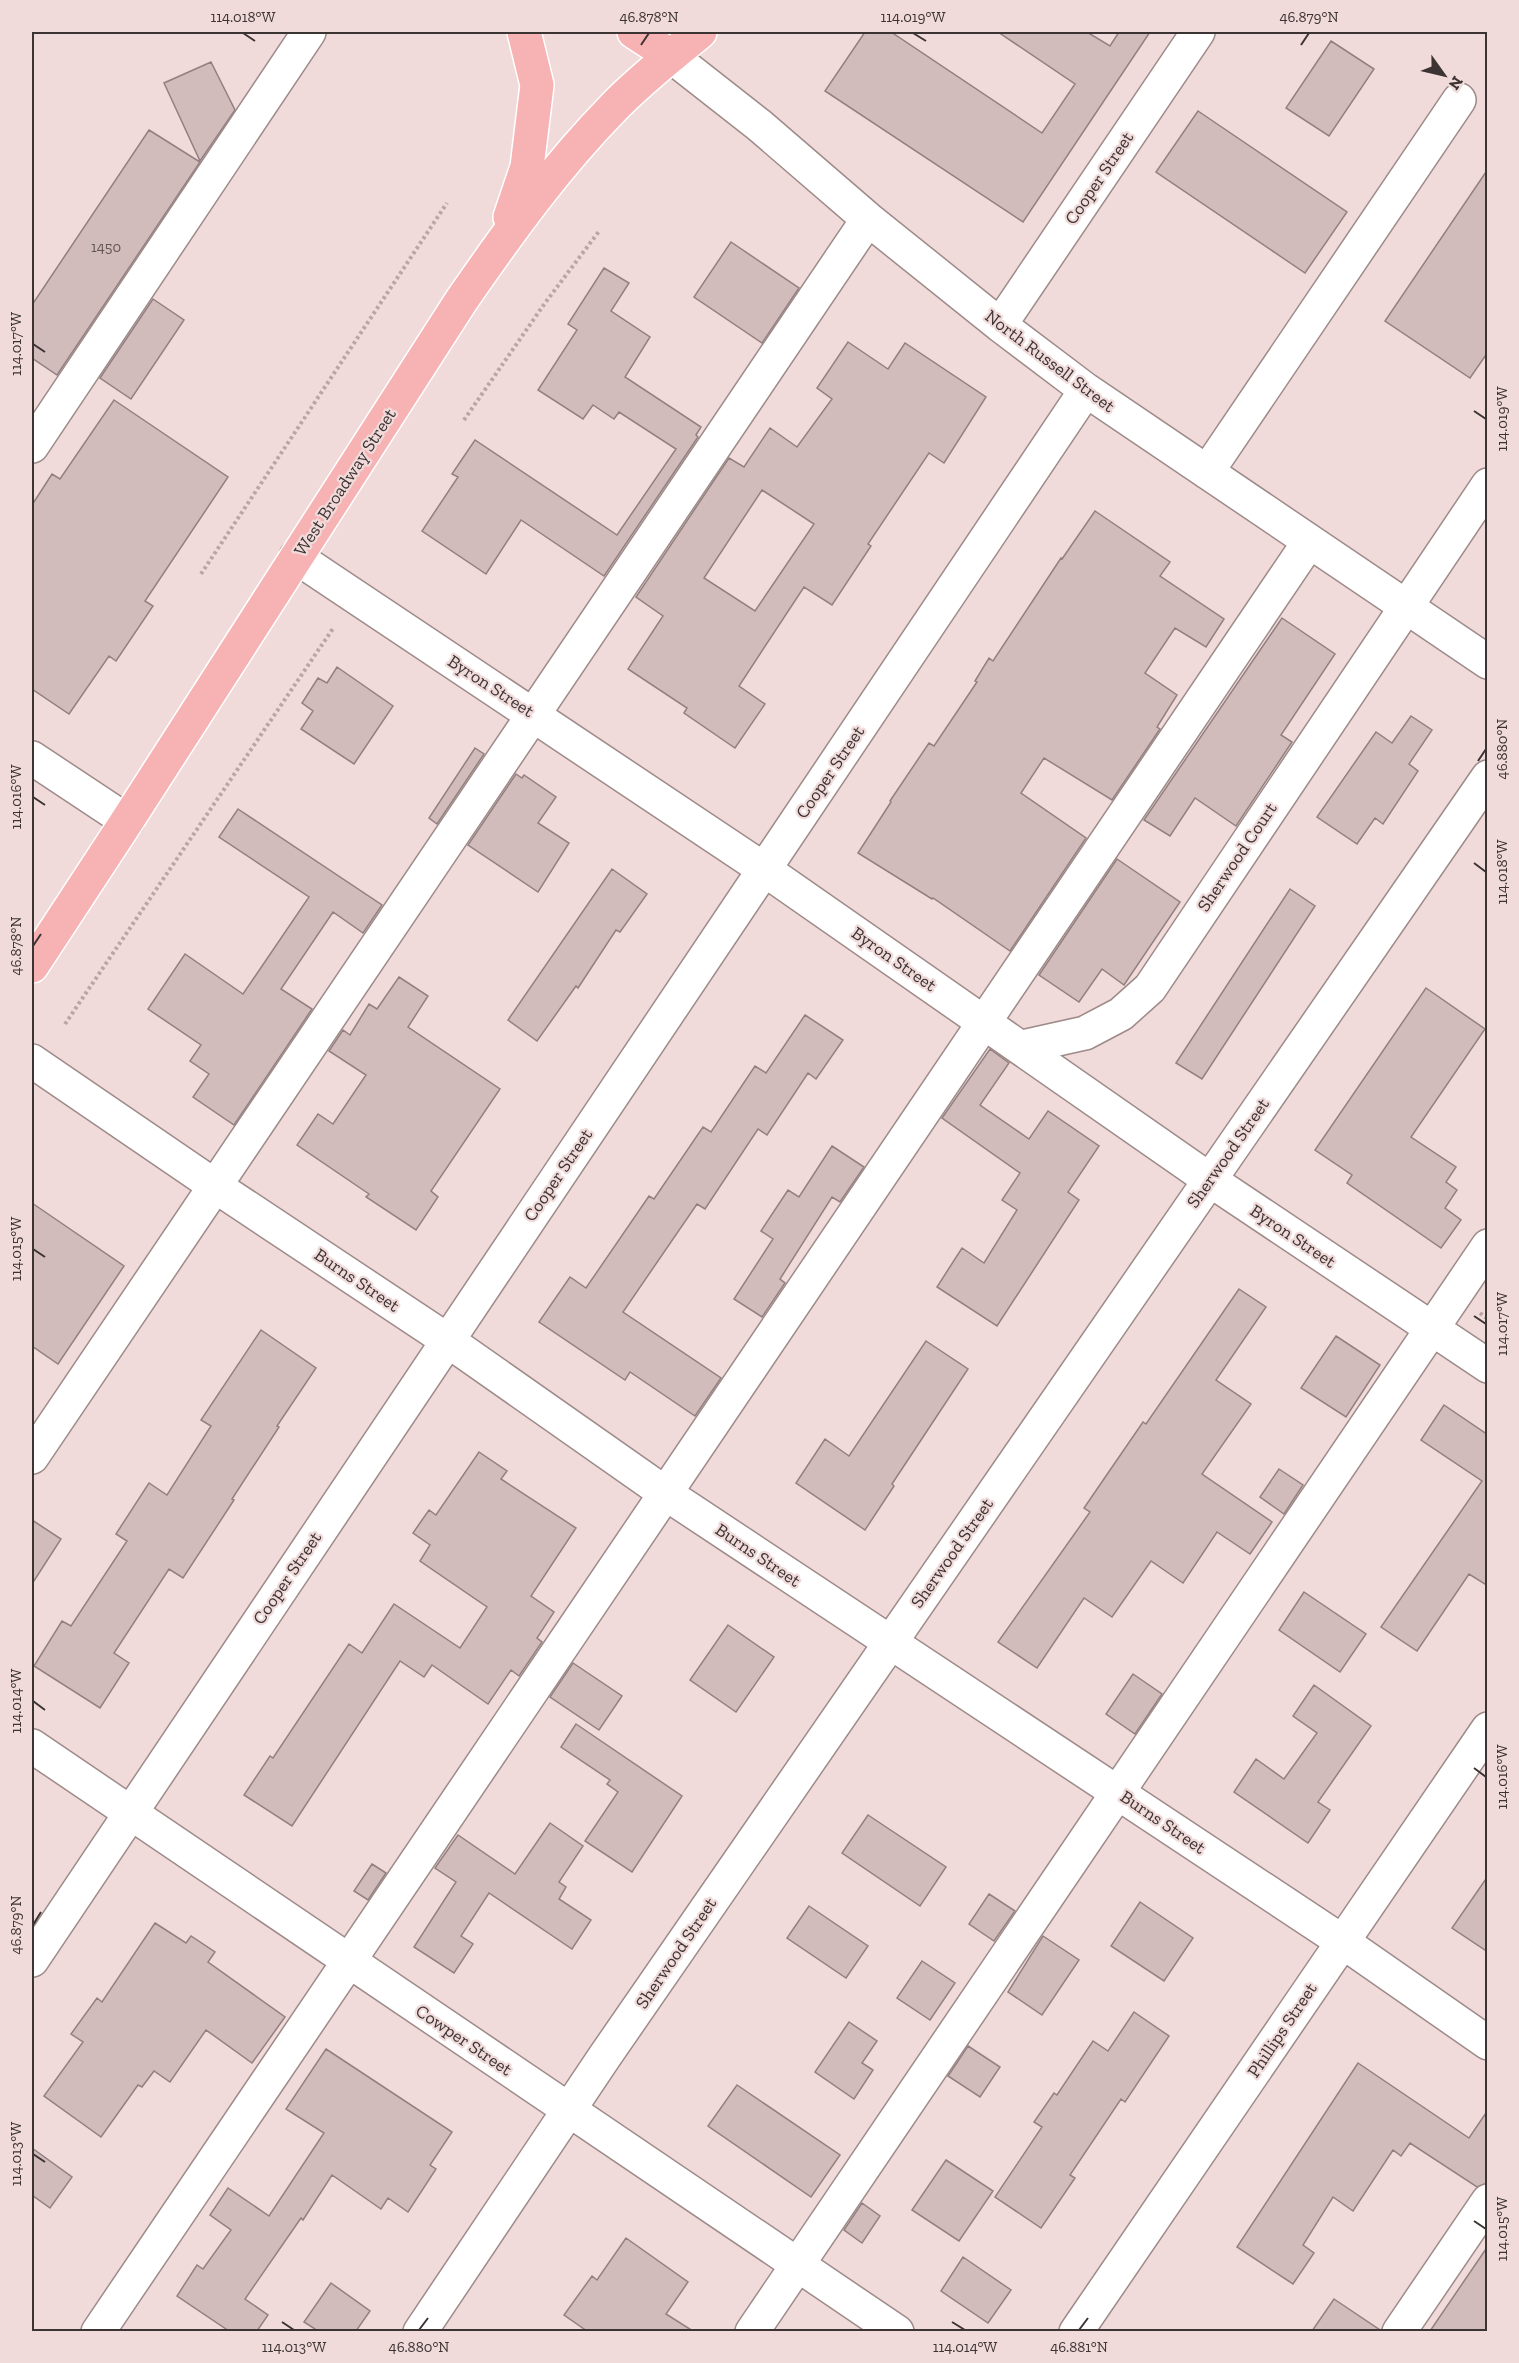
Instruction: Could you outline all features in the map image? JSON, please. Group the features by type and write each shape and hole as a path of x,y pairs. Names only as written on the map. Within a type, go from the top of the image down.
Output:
{"main road":[{"path":"502,241 527,167 537,85 524,32"},
{"name":"North Russell Street","path":"634,32 670,56"},
{"name":"West Broadway Street","path":"32,966 502,241 561,165 615,106 700,32"}],"street":[{"path":"32,446 309,32"},
{"name":"Cooper Street","path":"1000,325 1198,32"},
{"name":"North Russell Street","path":"670,56 759,125 868,219 1000,325 1086,390 1488,662"},
{"path":"1207,472 1460,100"},
{"path":"32,1457 868,219"},
{"name":"Cooper Street","path":"32,1960 1086,390"},
{"path":"1404,607 1488,485"},
{"path":"98,2331 1309,542"},
{"name":"Byron Street","path":"296,557 765,870 1210,1180 1488,1366"},
{"name":"Sherwood Court","path":"1022,1047 1085,1033 1121,1014 1150,988 1404,607"},
{"path":"32,758 127,821"},
{"name":"Sherwood Street","path":"420,2331 890,1642 1488,777"},
{"name":"Burns Street","path":"32,1060 215,1186 447,1340 665,1493 1119,1792 1343,1942 1488,2043"},
{"path":"752,2331 1488,1246"},
{"name":"Phillips Street","path":"1076,2331 1488,1729"},
{"name":"Cowper Street","path":"32,1746 897,2331"},
{"path":"1399,2331 1488,2201"}],"path":[{"path":"201,574 447,203"},
{"path":"464,420 518,341 600,230"},
{"path":"65,1024 334,627"}],"building":[{"path":"865,32 891,32 1042,133 1075,84 998,32 1087,32 1110,46 1119,32 1150,32 1023,222 825,91"},
{"path":"1331,41 1374,69 1329,136 1286,108"},
{"path":"211,62 235,110 200,161 164,83"},
{"path":"1198,111 1347,212 1305,273 1156,172"},
{"path":"149,130 200,162 57,375 32,358 32,305"},
{"path":"1488,169 1488,352 1470,378 1385,321"},
{"path":"731,242 799,288 762,343 694,297"},
{"path":"604,268 629,283 611,311 650,337 625,377 701,427 696,435 698,437 604,576 521,520 486,574 422,531 458,477 452,474 475,440 617,535 676,449 619,412 614,419 593,405 583,419 538,390 577,330 568,324"},
{"path":"153,299 184,320 131,399 100,378"},
{"path":"848,342 888,369 905,343 986,397 944,463 929,453 868,544 871,546 832,605 804,587 739,686 765,704 735,748 684,713 687,708 628,669 663,616 636,597 729,458 744,467 770,428 797,447 832,399 817,388","holes":["762,490 814,524 755,611 704,578"]},
{"path":"114,400 228,477 145,601 153,606 116,661 109,656 69,714 32,689 32,505 52,474 60,479"},
{"path":"1095,511 1170,562 1160,576 1224,619 1206,647 1175,628 1145,673 1177,695 1157,727 1160,729 1112,800 1044,758 1021,793 1086,838 1010,951 933,898 858,853 929,743 934,746 977,682 975,681 989,658 993,661"},
{"path":"1282,618 1335,654 1281,735 1292,742 1236,826 1195,798 1170,836 1144,820"},
{"path":"337,667 393,706 354,764 301,729 313,711 302,703 318,678 327,683"},
{"path":"1411,716 1432,730 1409,764 1418,771 1383,824 1375,818 1357,844 1317,817 1376,732 1392,743"},
{"path":"475,748 484,754 437,824 429,818"},
{"path":"516,774 522,778 524,775 556,797 538,823 569,843 538,892 468,845"},
{"path":"238,809 382,905 363,933 333,912 281,989 312,1009 234,1125 193,1097 209,1074 190,1061 201,1045 148,1009 185,954 243,994 309,897 219,837"},
{"path":"1117,859 1180,902 1124,985 1102,969 1079,1002 1039,975"},
{"path":"612,869 647,894 620,932 616,930 578,988 576,986 537,1041 508,1020"},
{"path":"1290,889 1315,906 1202,1079 1176,1063"},
{"path":"399,977 428,996 408,1027 500,1089 431,1191 438,1197 416,1230 366,1197 369,1194 297,1145 318,1114 333,1124 366,1075 329,1051 343,1030 350,1035 369,1004 377,1009"},
{"path":"1426,988 1485,1029 1411,1137 1456,1167 1446,1182 1457,1190 1445,1208 1461,1220 1441,1248 1347,1183 1352,1175 1315,1150"},
{"path":"805,1015 843,1040 816,1079 808,1073 767,1135 758,1129 705,1209 697,1204 623,1312 721,1378 695,1416 630,1372 625,1380 539,1322 570,1277 586,1288 649,1196 654,1199 703,1127 711,1132 755,1066 766,1073"},
{"path":"990,1049 1009,1063 980,1105 1029,1139 1048,1111 1099,1146 1068,1192 1079,1200 997,1326 937,1287 962,1248 984,1263 1017,1210 1002,1200 1020,1173 942,1118"},
{"path":"832,1146 864,1167 840,1202 832,1197 780,1279 785,1283 762,1317 734,1299 773,1239 761,1231 788,1190 799,1197"},
{"path":"32,1203 124,1266 58,1364 32,1346"},
{"path":"1239,1289 1266,1307 1216,1380 1251,1404 1202,1474 1272,1522 1250,1554 1217,1532 1183,1583 1151,1561 1112,1617 1084,1598 1037,1668 998,1642 1090,1512 1084,1508 1143,1422 1146,1424"},
{"path":"261,1330 316,1368 277,1426 279,1427 232,1499 234,1500 183,1578 169,1569 114,1653 129,1663 100,1708 34,1666 62,1621 71,1626 127,1541 116,1534 149,1483 167,1495 211,1426 201,1420"},
{"path":"1336,1336 1380,1365 1346,1417 1301,1388"},
{"path":"926,1341 968,1369 892,1484 894,1486 865,1530 796,1483 825,1439 849,1456"},
{"path":"1444,1405 1488,1435 1488,1586 1469,1574 1417,1651 1381,1627 1482,1481 1421,1440"},
{"path":"479,1452 507,1471 501,1479 576,1528 531,1596 554,1612 537,1638 542,1642 519,1676 511,1670 488,1704 432,1665 424,1677 400,1661 292,1826 244,1795 270,1756 273,1758 349,1644 362,1653 394,1604 460,1648 487,1607 420,1561 430,1545 413,1533 429,1510 436,1515"},
{"path":"1279,1469 1303,1485 1284,1514 1260,1497"},
{"path":"32,1520 61,1539 32,1584"},
{"path":"1304,1592 1366,1634 1340,1672 1279,1630"},
{"path":"728,1625 774,1657 736,1712 690,1680"},
{"path":"573,1663 622,1696 599,1730 550,1697"},
{"path":"1133,1674 1162,1694 1135,1734 1106,1714"},
{"path":"1314,1685 1371,1726 1318,1802 1330,1810 1308,1843 1234,1792 1256,1759 1284,1779 1317,1733 1293,1716"},
{"path":"576,1724 682,1796 632,1872 585,1841 618,1792 607,1784 610,1780 561,1747"},
{"path":"868,1815 946,1867 920,1906 842,1853"},
{"path":"550,1823 583,1846 559,1882 566,1887 559,1899 591,1920 572,1949 489,1893 461,1936 473,1944 454,1973 414,1947 456,1882 435,1868 458,1835 515,1874"},
{"path":"372,1864 386,1873 368,1900 354,1891"},
{"path":"1488,1876 1488,1952 1452,1928"},
{"path":"989,1894 1015,1911 994,1941 969,1924"},
{"path":"1140,1902 1193,1938 1164,1981 1111,1946"},
{"path":"809,1906 868,1946 846,1978 787,1938"},
{"path":"155,1923 186,1943 191,1936 215,1952 208,1962 285,2017 252,2063 206,2030 170,2082 154,2071 142,2087 138,2085 101,2137 44,2096 83,2042 71,2034 97,1998 102,2002"},
{"path":"1043,1936 1079,1960 1042,2015 1008,1992"},
{"path":"922,1961 955,1983 930,2020 897,1998"},
{"path":"1134,2012 1169,2036 1125,2102 1121,2099 1070,2175 1075,2178 1041,2228 995,2197 1042,2127 1034,2122 1054,2093 1057,2095 1093,2041 1108,2051"},
{"path":"849,2022 877,2041 862,2063 873,2070 854,2099 815,2072"},
{"path":"968,2046 1000,2067 980,2097 948,2076"},
{"path":"326,2049 452,2132 430,2165 436,2169 408,2212 388,2198 381,2209 332,2175 303,2220 301,2218 245,2299 268,2315 257,2331 229,2331 177,2296 197,2265 203,2269 231,2230 210,2215 228,2188 269,2216 324,2133 286,2109"},
{"path":"1358,2063 1469,2138 1488,2110 1488,2183 1477,2187 1410,2143 1401,2156 1393,2150 1353,2211 1333,2197 1303,2245 1314,2253 1293,2284 1237,2247"},
{"path":"737,2085 840,2155 811,2197 708,2126"},
{"path":"32,2148 72,2177 50,2208 32,2195"},
{"path":"946,2160 993,2191 959,2241 912,2210"},
{"path":"862,2203 880,2216 862,2243 844,2230"},
{"path":"626,2238 688,2282 666,2314 693,2331 587,2331 564,2315 592,2276 597,2280"},
{"path":"1488,2246 1488,2331 1430,2331"},
{"path":"963,2257 1011,2290 988,2323 941,2291"},
{"path":"331,2283 370,2311 356,2331 318,2331 304,2322"},
{"path":"1334,2299 1380,2330 1380,2331 1312,2331"}]}
